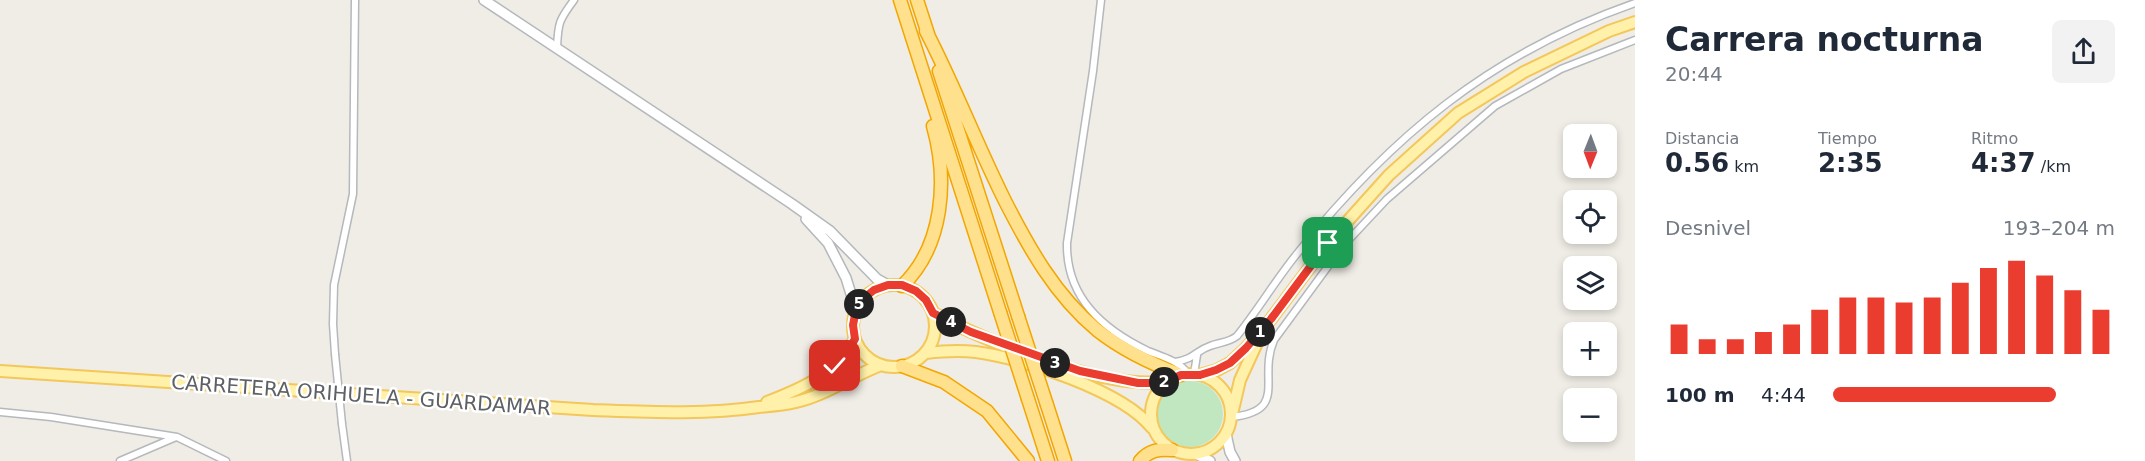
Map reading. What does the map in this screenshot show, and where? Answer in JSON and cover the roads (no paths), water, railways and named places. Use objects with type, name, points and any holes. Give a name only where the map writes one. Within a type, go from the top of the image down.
[{"type":"highway","points":[[899,0],[915,67],[935,134],[941,165],[940,200],[936,227],[924,259],[914,274],[902,285]]},
{"type":"highway","points":[[899,0],[1048,461]]},
{"type":"highway","points":[[917,0],[1065,461]]},
{"type":"highway","points":[[927,31],[950,76],[988,166],[1034,255],[1053,284],[1076,311],[1098,331],[1158,366],[1189,374]]},
{"type":"highway","points":[[902,366],[944,382],[987,411],[1028,461]]},
{"type":"highway","points":[[1140,461],[1151,452],[1161,449],[1172,450]]},
{"type":"main road","points":[[484,0],[792,204],[830,231],[877,279],[888,285]]},
{"type":"main road","points":[[933,313],[996,342],[1080,371],[1138,383],[1156,383],[1189,374],[1216,370],[1230,363],[1246,348],[1271,319],[1328,243],[1389,175],[1458,113],[1524,72],[1609,31],[1635,22]]},
{"type":"main road","points":[[792,204],[828,243],[846,278],[856,310]]},
{"type":"main road","points":[[888,285],[902,285],[926,300],[933,313],[935,326],[933,340],[926,353],[915,361],[902,366],[881,365],[864,354],[855,339],[853,325],[856,310],[864,298],[874,290],[888,285]]},
{"type":"main road","points":[[926,353],[952,350],[978,352],[1055,373],[1114,398],[1145,419],[1162,442],[1172,450],[1184,454],[1196,454],[1208,451],[1219,444],[1226,434],[1240,380],[1251,352],[1271,319]]},
{"type":"main road","name":"CARRETERA ORIHUELA - GUARDAMAR","points":[[722,412],[763,404],[805,385],[835,366],[855,339]]},
{"type":"main road","name":"CARRETERA ORIHUELA - GUARDAMAR","points":[[0,371],[593,410],[678,413],[722,412],[796,402],[830,390],[881,365]]},
{"type":"main road","points":[[1189,374],[1212,380],[1222,389],[1229,400],[1231,416]]},
{"type":"main road","points":[[1155,432],[1151,421],[1151,410],[1159,389],[1168,381]]},
{"type":"main road","points":[[1226,434],[1230,452],[1235,461]]},
{"type":"main road","points":[[1196,454],[1210,461]]},
{"type":"street","points":[[347,461],[333,324],[334,285],[353,194],[355,0]]},
{"type":"street","points":[[557,48],[558,24],[563,12],[574,0]]},
{"type":"street","points":[[1101,0],[1093,71],[1067,243],[1067,258],[1078,291],[1096,317],[1132,343],[1175,362],[1189,374],[1194,356]]},
{"type":"street","points":[[1175,362],[1194,356],[1210,346],[1237,336],[1295,256],[1326,218],[1391,149],[1419,124],[1462,92],[1527,50],[1547,39],[1635,3]]},
{"type":"street","points":[[1231,416],[1248,416],[1263,407],[1267,400],[1268,358],[1274,340],[1343,246],[1387,199],[1494,106],[1561,69],[1635,40]]},
{"type":"street","points":[[0,412],[51,417],[177,437],[226,461]]},
{"type":"street","points":[[120,461],[177,437]]}]
